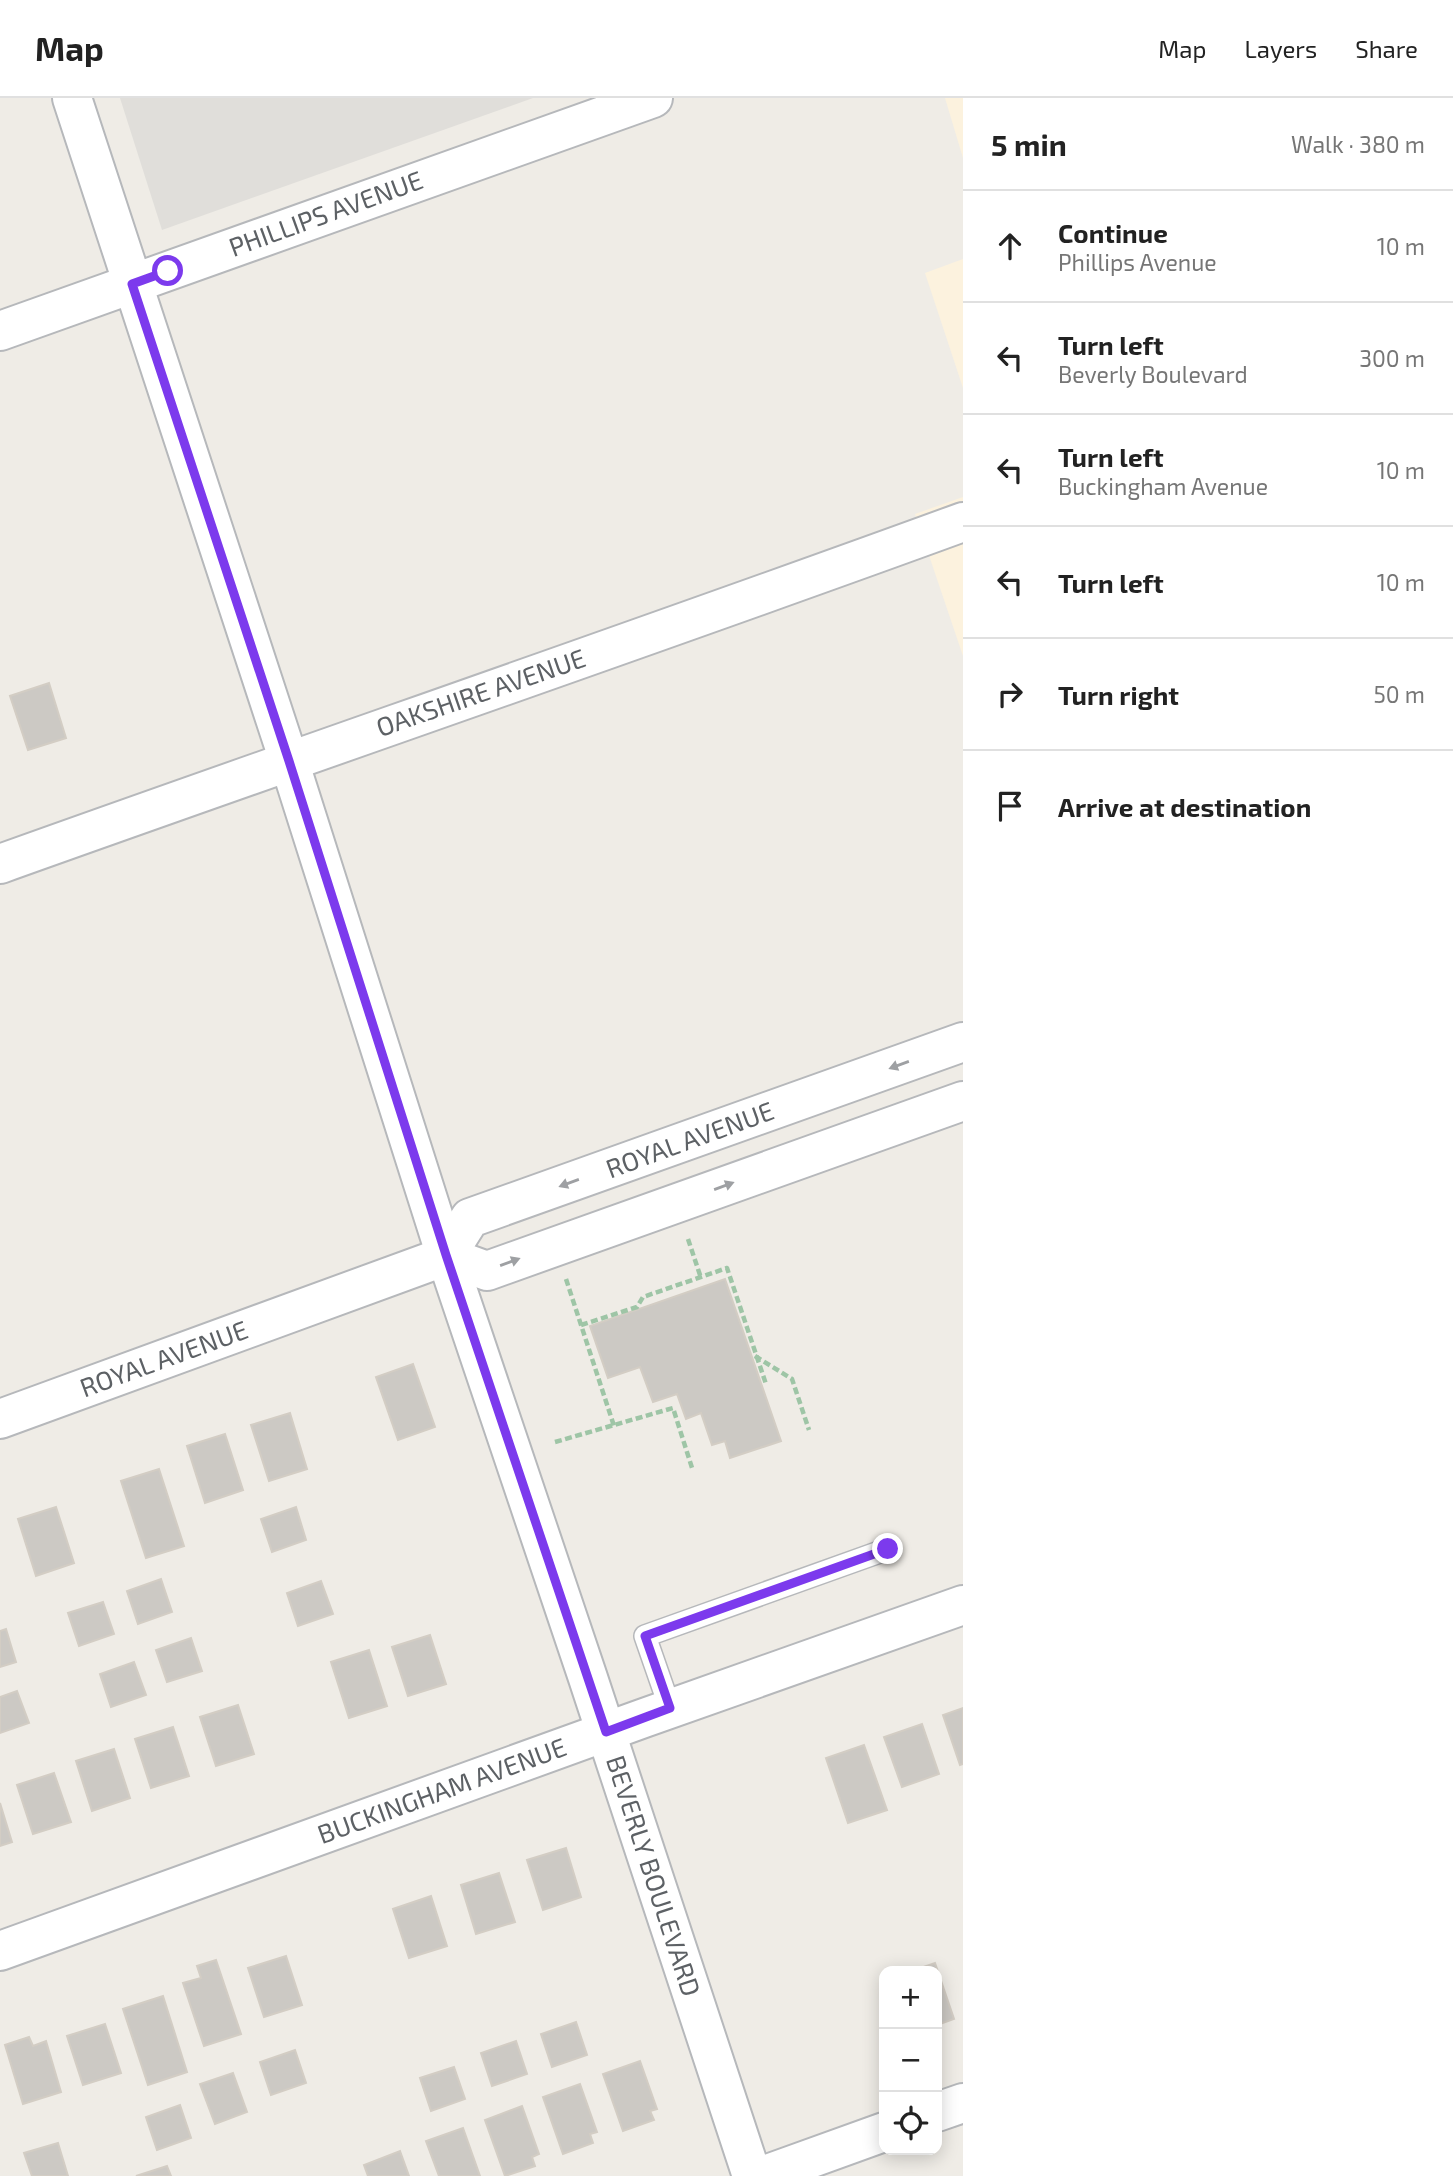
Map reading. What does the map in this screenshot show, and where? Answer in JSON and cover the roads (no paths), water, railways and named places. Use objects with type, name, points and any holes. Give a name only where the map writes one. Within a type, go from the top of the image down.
[{"type":"street","name":"BEVERLY BOULEVARD","points":[[72,98],[289,761],[446,1255],[752,2176]]},
{"type":"street","name":"PHILLIPS AVENUE","points":[[0,331],[653,98]]},
{"type":"street","name":"OAKSHIRE AVENUE","points":[[0,864],[963,522]]},
{"type":"street","name":"ROYAL AVENUE","points":[[0,1419],[446,1255],[470,1218],[957,1044]]},
{"type":"street","name":"ROYAL AVENUE","points":[[957,1044],[942,1068],[946,1085],[963,1099]]},
{"type":"street","name":"ROYAL AVENUE","points":[[446,1255],[486,1270],[963,1099]]},
{"type":"street","name":"BUCKINGHAM AVENUE","points":[[0,1951],[670,1708],[963,1605]]},
{"type":"street","points":[[942,2110],[963,2103]]},
{"type":"street","points":[[762,2176],[879,2134]]},
{"type":"lane","points":[[670,1708],[645,1636],[888,1549]]}]
